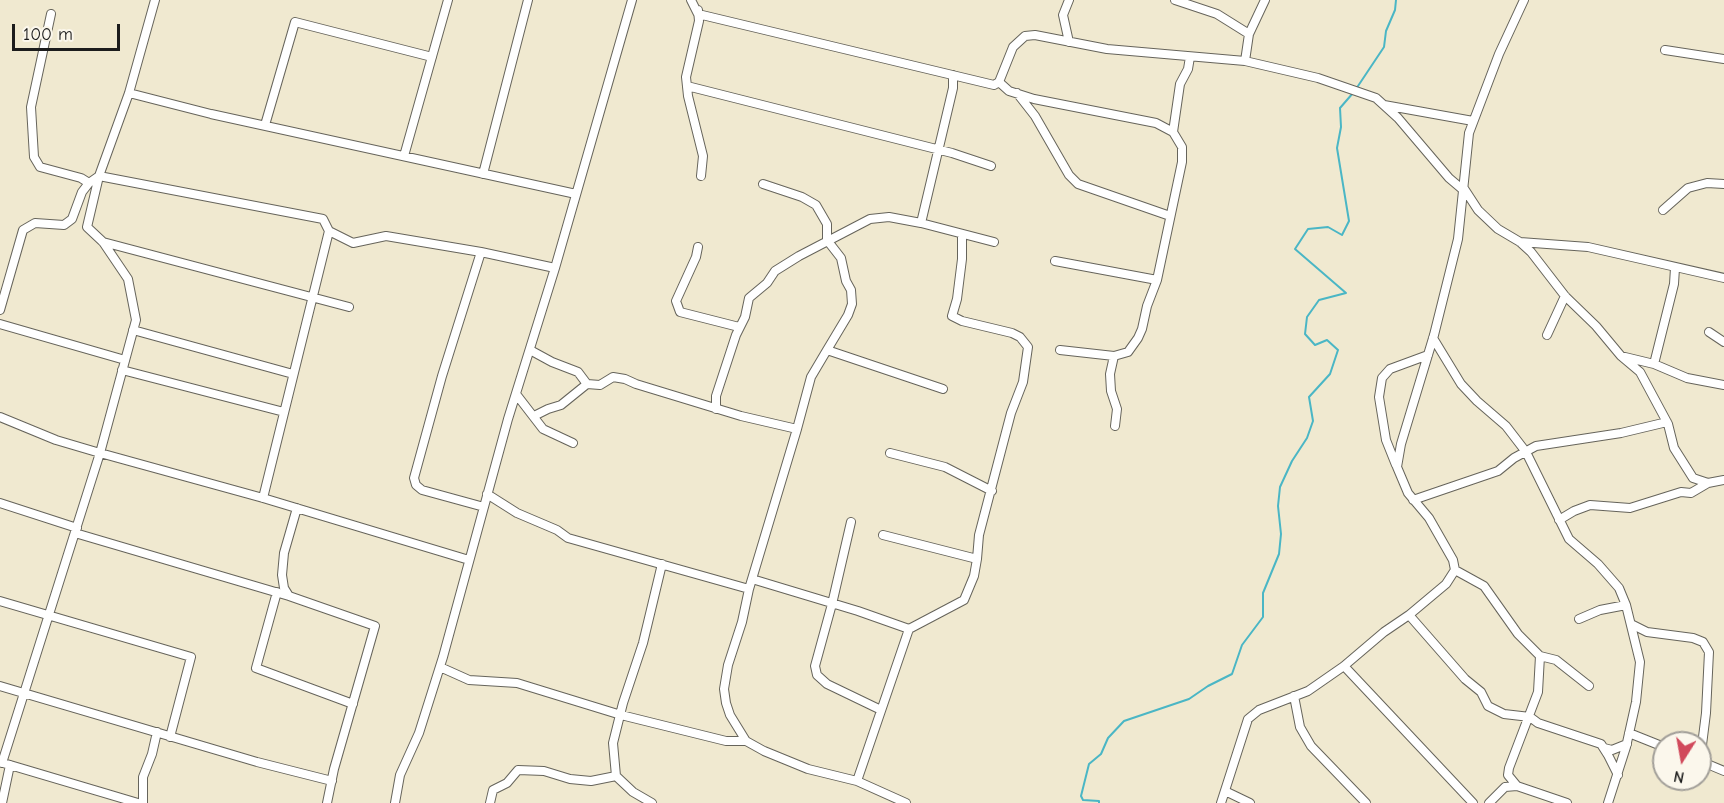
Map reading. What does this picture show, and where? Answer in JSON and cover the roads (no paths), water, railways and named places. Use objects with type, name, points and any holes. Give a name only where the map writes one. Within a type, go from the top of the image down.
[{"type":"street","points":[[2,803],[4,763],[100,453],[136,320],[128,279],[103,242],[87,227],[99,176],[129,93],[155,0]]},
{"type":"street","points":[[404,156],[448,0]]},
{"type":"street","points":[[483,174],[528,0]]},
{"type":"street","points":[[395,803],[400,776],[419,733],[440,667],[487,494],[632,0]]},
{"type":"street","points":[[691,0],[698,14],[994,84],[999,82],[1013,47],[1025,36],[1035,35],[1107,49],[1245,61],[1318,78],[1376,98],[1462,188],[1478,210],[1498,228],[1521,242],[1539,260],[1565,296],[1621,356],[1640,372],[1667,422],[1674,448],[1693,478],[1707,483]]},
{"type":"street","points":[[697,0],[699,21],[686,77],[703,156],[701,176]]},
{"type":"street","points":[[1069,42],[1063,15],[1070,0]]},
{"type":"street","points":[[1175,0],[1217,14],[1249,34]]},
{"type":"street","points":[[1245,61],[1249,34],[1265,0]]},
{"type":"street","points":[[1397,467],[1401,444],[1433,338],[1458,239],[1469,133],[1499,54],[1524,0]]},
{"type":"street","points":[[51,14],[31,107],[34,157],[40,167],[81,178],[89,183]]},
{"type":"street","points":[[265,125],[295,22],[432,57]]},
{"type":"street","points":[[1665,50],[1724,59]]},
{"type":"street","points":[[1173,132],[1180,84],[1188,69],[1190,57]]},
{"type":"street","points":[[921,224],[953,88],[953,75]]},
{"type":"street","points":[[999,82],[1009,90],[1034,99],[1156,123],[1173,132],[1182,147],[1182,162],[1157,280],[1138,338],[1128,352],[1114,356],[1060,350]]},
{"type":"street","points":[[687,86],[939,150],[991,166]]},
{"type":"street","points":[[129,93],[576,194]]},
{"type":"street","points":[[1017,93],[1035,116],[1069,175],[1078,184],[1170,216]]},
{"type":"street","points":[[1384,105],[1473,121]]},
{"type":"street","points":[[0,310],[23,230],[34,223],[64,225],[72,219],[82,192],[99,176],[323,219],[329,231],[353,243],[386,236],[481,252],[555,268]]},
{"type":"street","points":[[1664,210],[1688,188],[1707,183],[1724,184]]},
{"type":"street","points":[[746,741],[730,715],[724,689],[729,659],[742,622],[749,589],[811,377],[848,315],[852,304],[851,290],[841,258],[827,240],[827,224],[816,205],[802,197],[763,184]]},
{"type":"street","points":[[716,409],[716,396],[739,327],[745,316],[749,298],[767,283],[775,271],[827,240],[870,219],[889,217],[994,242]]},
{"type":"street","points":[[263,498],[329,231]]},
{"type":"street","points":[[857,781],[909,629],[964,600],[974,576],[979,535],[1011,413],[1023,382],[1028,347],[1020,337],[962,321],[952,316],[957,299],[963,234]]},
{"type":"street","points":[[103,242],[349,307]]},
{"type":"street","points":[[1521,242],[1588,247],[1724,278]]},
{"type":"street","points":[[698,247],[696,257],[676,301],[680,312],[739,327]]},
{"type":"street","points":[[481,252],[442,376],[414,478],[416,485],[422,490],[484,507]]},
{"type":"street","points":[[1055,261],[1157,280]]},
{"type":"street","points":[[1654,364],[1676,278],[1675,268]]},
{"type":"street","points":[[1547,335],[1565,296]]},
{"type":"street","points":[[0,324],[125,360]]},
{"type":"street","points":[[133,330],[293,374]]},
{"type":"street","points":[[1709,332],[1724,342]]},
{"type":"street","points":[[1433,338],[1461,384],[1506,426],[1525,451],[1569,539],[1598,564],[1619,588],[1626,605],[1640,662],[1636,702],[1627,744],[1608,803]]},
{"type":"street","points":[[530,350],[578,372],[587,384]]},
{"type":"street","points":[[827,350],[943,389]]},
{"type":"street","points":[[1221,803],[1248,718],[1258,710],[1308,691],[1344,666],[1446,584],[1455,570],[1453,560],[1441,538],[1400,478],[1386,440],[1379,397],[1382,378],[1390,369],[1428,355]]},
{"type":"street","points":[[1114,356],[1110,374],[1111,391],[1118,409],[1115,426]]},
{"type":"street","points":[[1621,356],[1654,364],[1687,378],[1724,385]]},
{"type":"street","points":[[122,370],[284,412]]},
{"type":"street","points":[[534,416],[561,405],[587,384],[600,385],[613,377],[716,409],[797,429]]},
{"type":"street","points":[[516,394],[543,429],[573,443]]},
{"type":"street","points":[[0,417],[56,440],[263,498],[469,561]]},
{"type":"street","points":[[1413,500],[1498,471],[1525,451],[1536,446],[1621,433],[1667,422]]},
{"type":"street","points":[[890,453],[945,467],[992,491]]},
{"type":"street","points":[[1559,520],[1590,505],[1630,508],[1681,492],[1691,493],[1707,483],[1724,480]]},
{"type":"street","points":[[487,494],[517,513],[557,530],[568,538],[749,589]]},
{"type":"street","points":[[0,502],[76,530],[277,592],[375,626],[327,803]]},
{"type":"street","points":[[289,596],[284,588],[282,575],[284,553],[297,508]]},
{"type":"street","points":[[851,522],[815,666],[817,675],[827,684],[881,710]]},
{"type":"street","points":[[883,535],[977,559]]},
{"type":"street","points":[[652,803],[633,792],[616,776],[613,743],[623,703],[644,643],[662,564]]},
{"type":"street","points":[[1455,570],[1484,586],[1518,634],[1540,656],[1556,660],[1588,686]]},
{"type":"street","points":[[752,579],[909,629]]},
{"type":"street","points":[[277,592],[256,668],[353,704]]},
{"type":"street","points":[[0,601],[191,657],[170,737]]},
{"type":"street","points":[[1579,619],[1600,610],[1626,605]]},
{"type":"street","points":[[1409,615],[1465,679],[1481,692],[1488,706],[1504,714],[1530,717],[1538,723],[1600,744],[1617,775]]},
{"type":"street","points":[[1631,624],[1647,632],[1693,638],[1703,642],[1709,652],[1704,731]]},
{"type":"street","points":[[1517,786],[1509,775],[1509,768],[1538,692],[1540,656]]},
{"type":"street","points":[[1344,666],[1473,803]]},
{"type":"street","points":[[440,667],[469,680],[517,683],[621,715],[726,741],[746,741],[808,769],[857,781],[906,803]]},
{"type":"street","points":[[0,686],[170,737],[332,781]]},
{"type":"street","points":[[1294,696],[1300,727],[1311,746],[1366,803]]},
{"type":"street","points":[[143,803],[143,777],[153,754],[156,732]]},
{"type":"street","points":[[1629,733],[1652,742]]},
{"type":"street","points":[[1604,748],[1612,750],[1627,744]]},
{"type":"street","points":[[4,763],[138,803]]},
{"type":"street","points":[[490,803],[493,790],[507,783],[518,770],[544,771],[570,779],[591,781],[616,776]]},
{"type":"street","points":[[1489,803],[1505,787],[1517,786],[1567,803]]},
{"type":"street","points":[[1225,791],[1250,803]]},
{"type":"waterway","points":[[1356,89],[1384,47],[1386,31],[1395,10],[1396,0]]},
{"type":"waterway","points":[[1099,803],[1099,801],[1083,800],[1081,796],[1089,764],[1101,754],[1108,738],[1124,721],[1189,699],[1232,674],[1242,645],[1263,617],[1263,593],[1279,554],[1280,487],[1292,461],[1307,438],[1313,421],[1309,397],[1330,374],[1338,350],[1327,340],[1315,345],[1305,334],[1307,317],[1319,300],[1346,293],[1295,249],[1308,229],[1328,227],[1342,235],[1349,221],[1337,148],[1341,127],[1340,108],[1353,93]]}]
